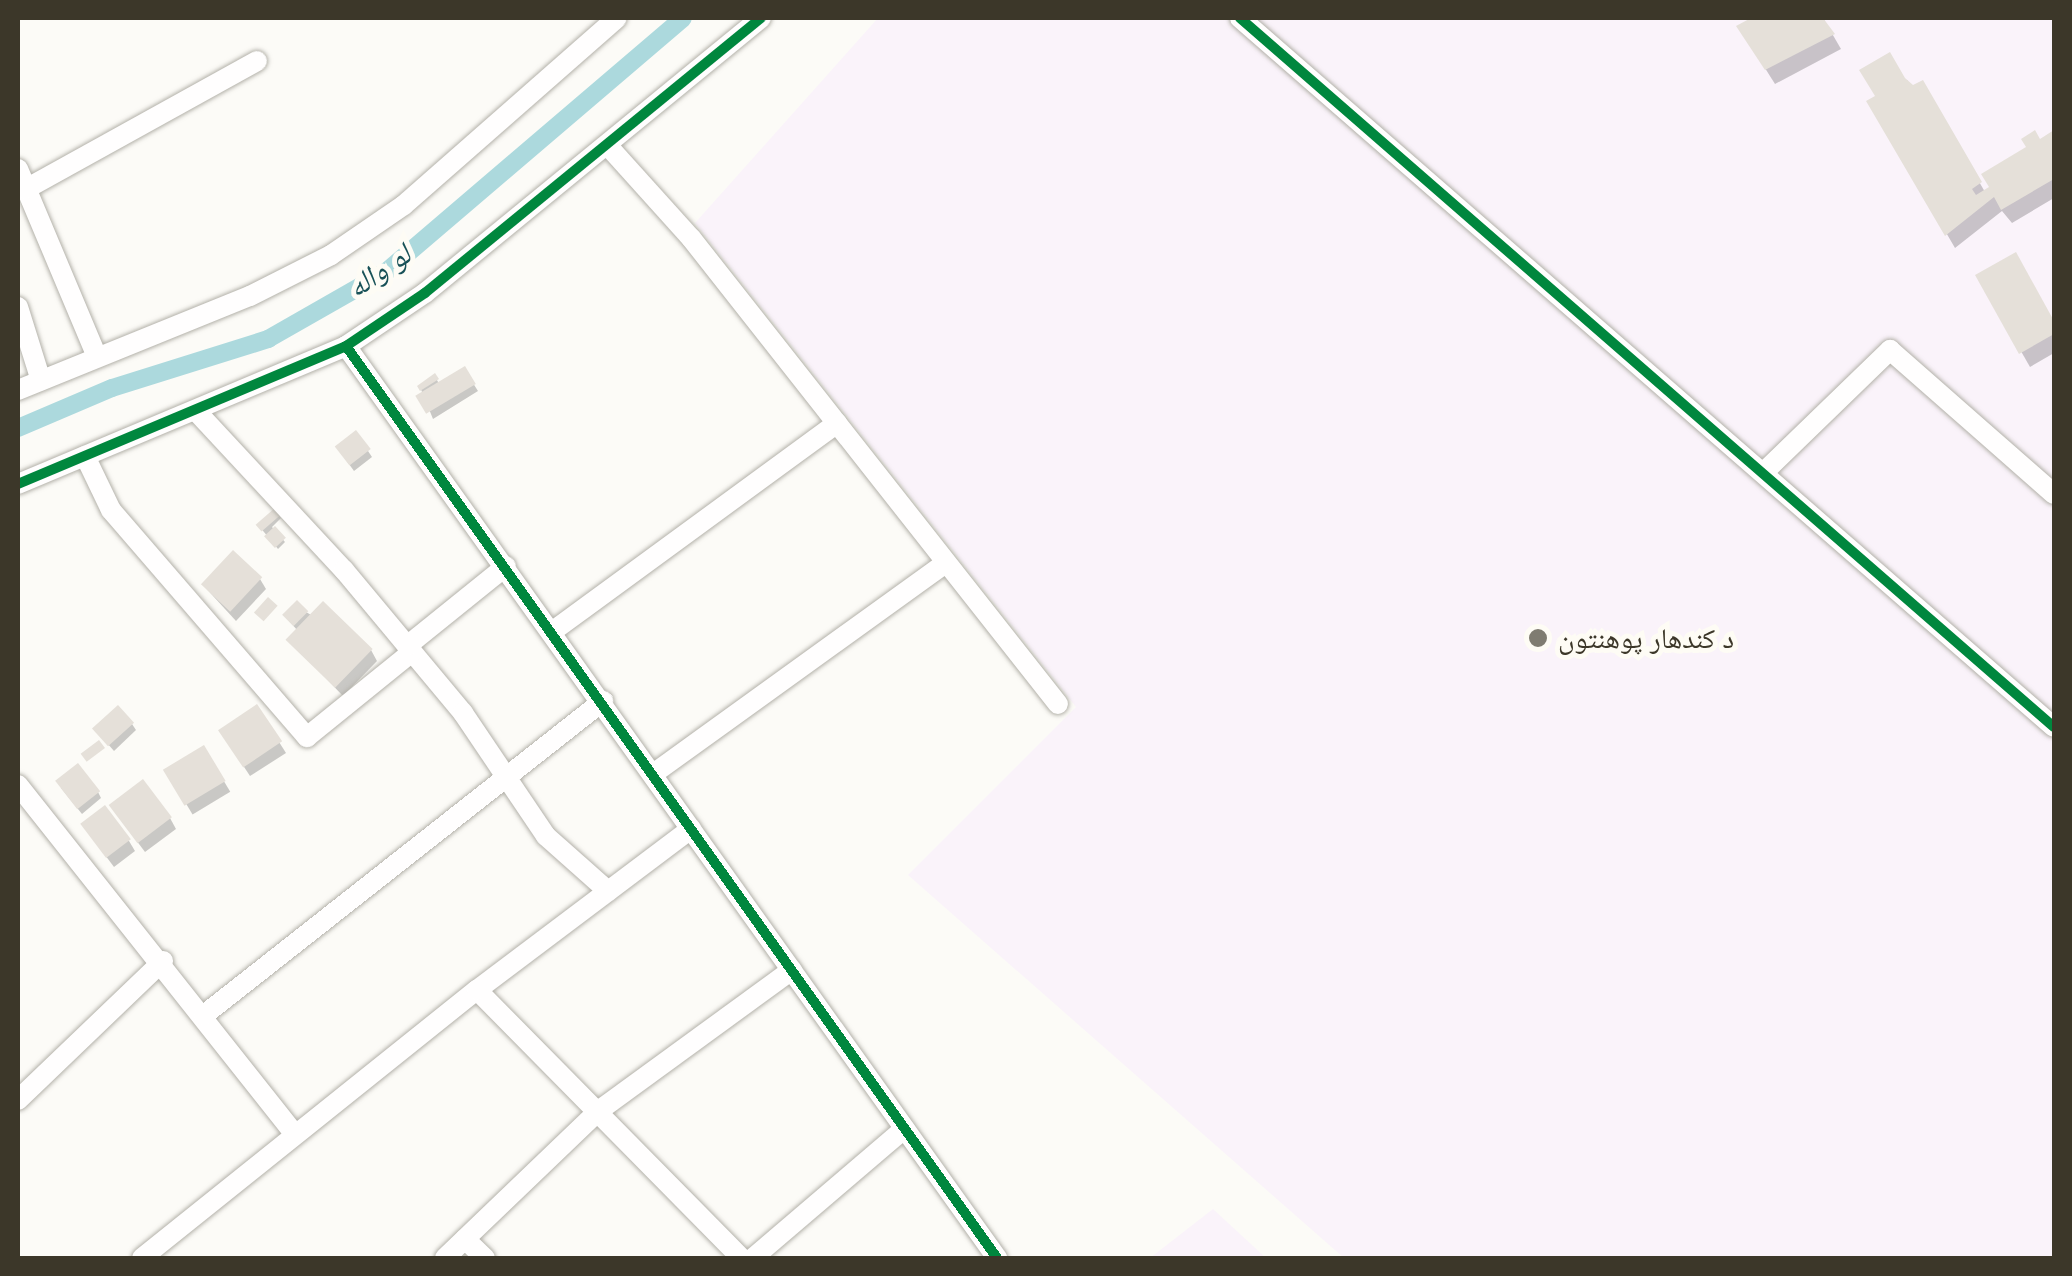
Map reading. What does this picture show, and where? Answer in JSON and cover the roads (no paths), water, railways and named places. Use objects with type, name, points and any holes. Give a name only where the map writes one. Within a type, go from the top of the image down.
[{"type":"street","points":[[18,390],[96,355],[250,296],[332,255],[404,204],[618,18]]},
{"type":"street","points":[[18,484],[346,346],[426,293],[609,148],[761,18]]},
{"type":"street","points":[[1240,18],[2054,727]]},
{"type":"street","points":[[26,189],[258,61]]},
{"type":"street","points":[[609,148],[691,238],[1058,704]]},
{"type":"street","points":[[18,168],[96,355]]},
{"type":"street","points":[[18,307],[41,381]]},
{"type":"street","points":[[346,346],[997,1258]]},
{"type":"street","points":[[1763,474],[1890,350],[2054,494]]},
{"type":"street","points":[[196,411],[463,713],[503,780],[546,836],[608,891]]},
{"type":"street","points":[[553,631],[837,423]]},
{"type":"street","points":[[84,456],[111,510],[308,738],[506,566]]},
{"type":"street","points":[[653,774],[946,563]]},
{"type":"street","points":[[204,1015],[602,702]]},
{"type":"street","points":[[18,785],[163,961],[294,1133]]},
{"type":"street","points":[[142,1258],[294,1133],[691,828]]},
{"type":"street","points":[[18,1100],[163,961]]},
{"type":"street","points":[[445,1258],[597,1112],[792,970]]},
{"type":"street","points":[[477,990],[741,1258]]},
{"type":"street","points":[[753,1258],[904,1128]]},
{"type":"street","points":[[465,1239],[484,1258]]},
{"type":"waterway","name":"لو واله","points":[[18,428],[112,388],[268,339],[387,271],[683,18]]},
{"type":"place","name":"د کندهار پوهنتون","points":[[1538,638]]}]
